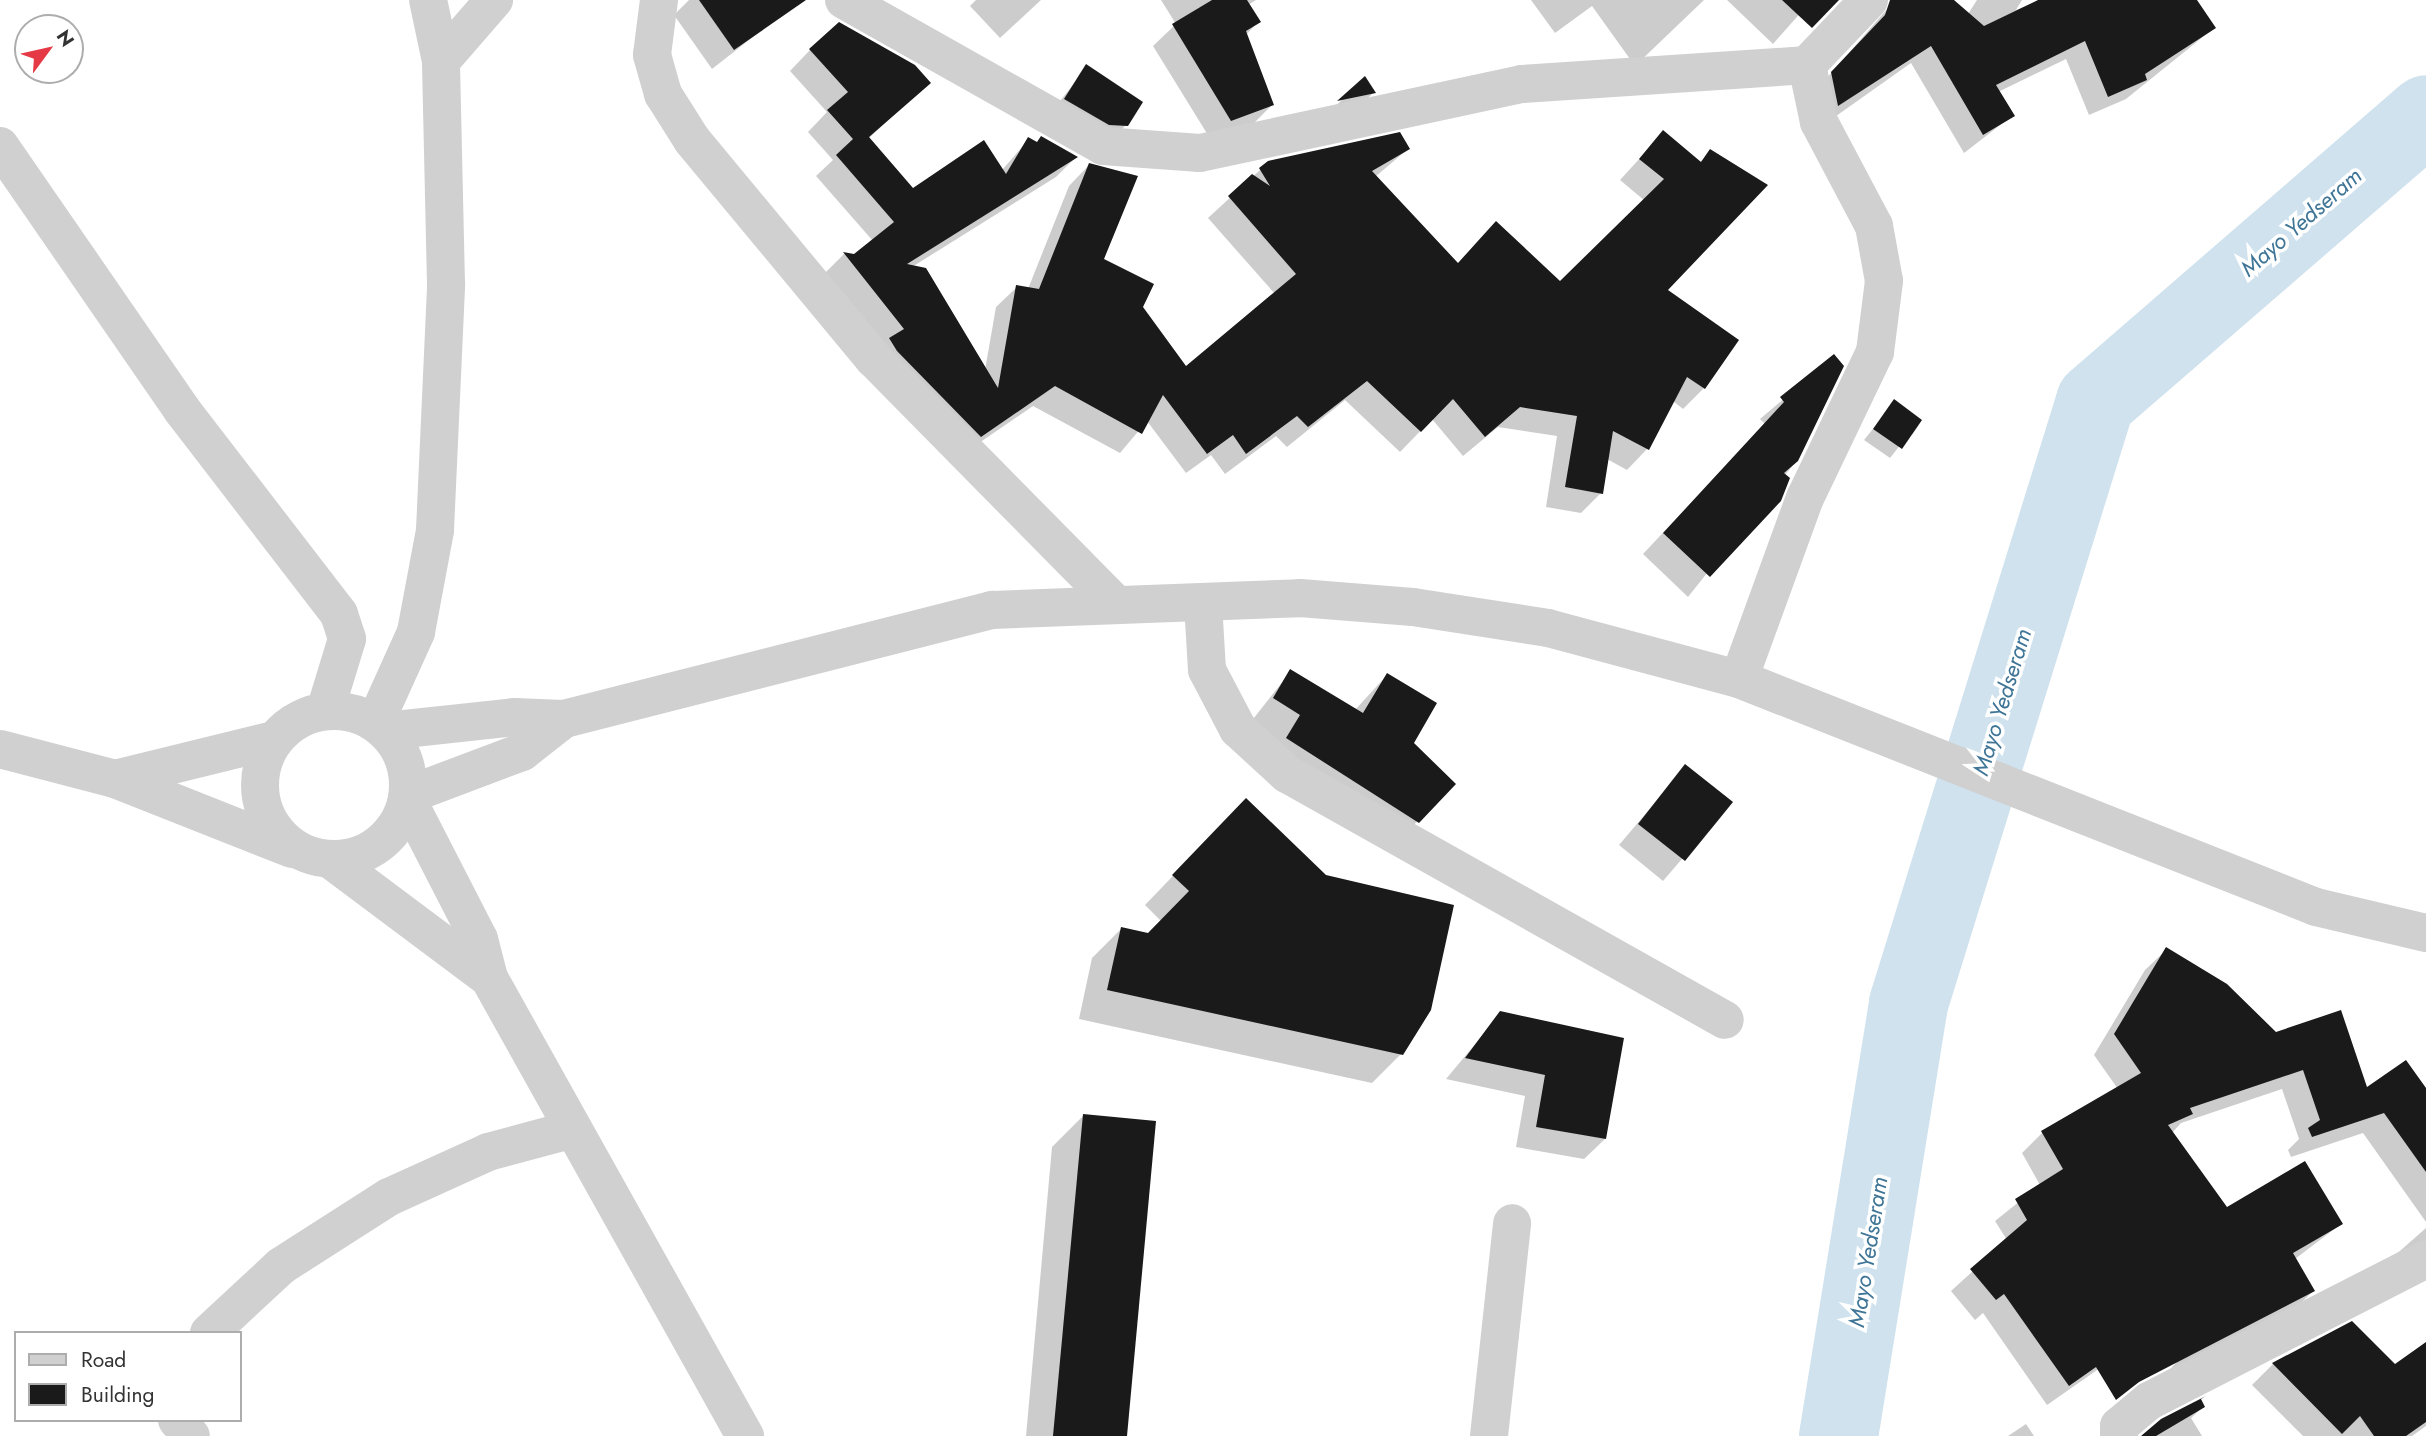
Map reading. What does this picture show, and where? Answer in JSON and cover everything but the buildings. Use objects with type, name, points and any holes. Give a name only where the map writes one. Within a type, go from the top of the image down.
[{"type":"street","points":[[381,727],[416,632],[435,530],[446,284],[441,61],[428,0]]},
{"type":"street","points":[[441,61],[494,0]]},
{"type":"street","points":[[659,0],[652,55],[663,94],[692,140],[874,359],[1116,604]]},
{"type":"street","points":[[844,0],[1104,146],[1200,153],[1522,84],[1807,65],[1869,0]]},
{"type":"street","points":[[1739,679],[1805,498],[1875,352],[1884,281],[1874,226],[1819,122],[1807,65]]},
{"type":"street","points":[[0,146],[182,410],[339,614],[347,639],[325,711]]},
{"type":"street","points":[[115,779],[274,740],[296,720],[325,711],[381,727],[514,717],[564,719],[992,610],[1300,598],[1413,607],[1548,628],[1739,679],[2316,907],[2426,933]]},
{"type":"street","points":[[1203,603],[1207,670],[1238,729],[1287,774],[1725,1020]]},
{"type":"street","points":[[408,797],[522,752],[564,719]]},
{"type":"street","points":[[0,750],[115,779],[313,855],[381,845],[398,824],[408,797],[408,772],[381,727]]},
{"type":"street","points":[[274,740],[259,787],[276,833],[313,855],[489,978]]},
{"type":"street","points":[[408,797],[479,939],[489,978],[744,1436]]},
{"type":"street","points":[[211,1331],[281,1266],[389,1197],[488,1152],[573,1129]]},
{"type":"street","points":[[1489,1436],[1511,1223]]},
{"type":"street","points":[[2119,1436],[2119,1426],[2149,1401],[2426,1259]]},
{"type":"street","points":[[179,1422],[191,1436]]},
{"type":"waterway","name":"Mayo Yedseram","points":[[1838,1436],[1908,1003],[2095,401],[2426,114]]}]
